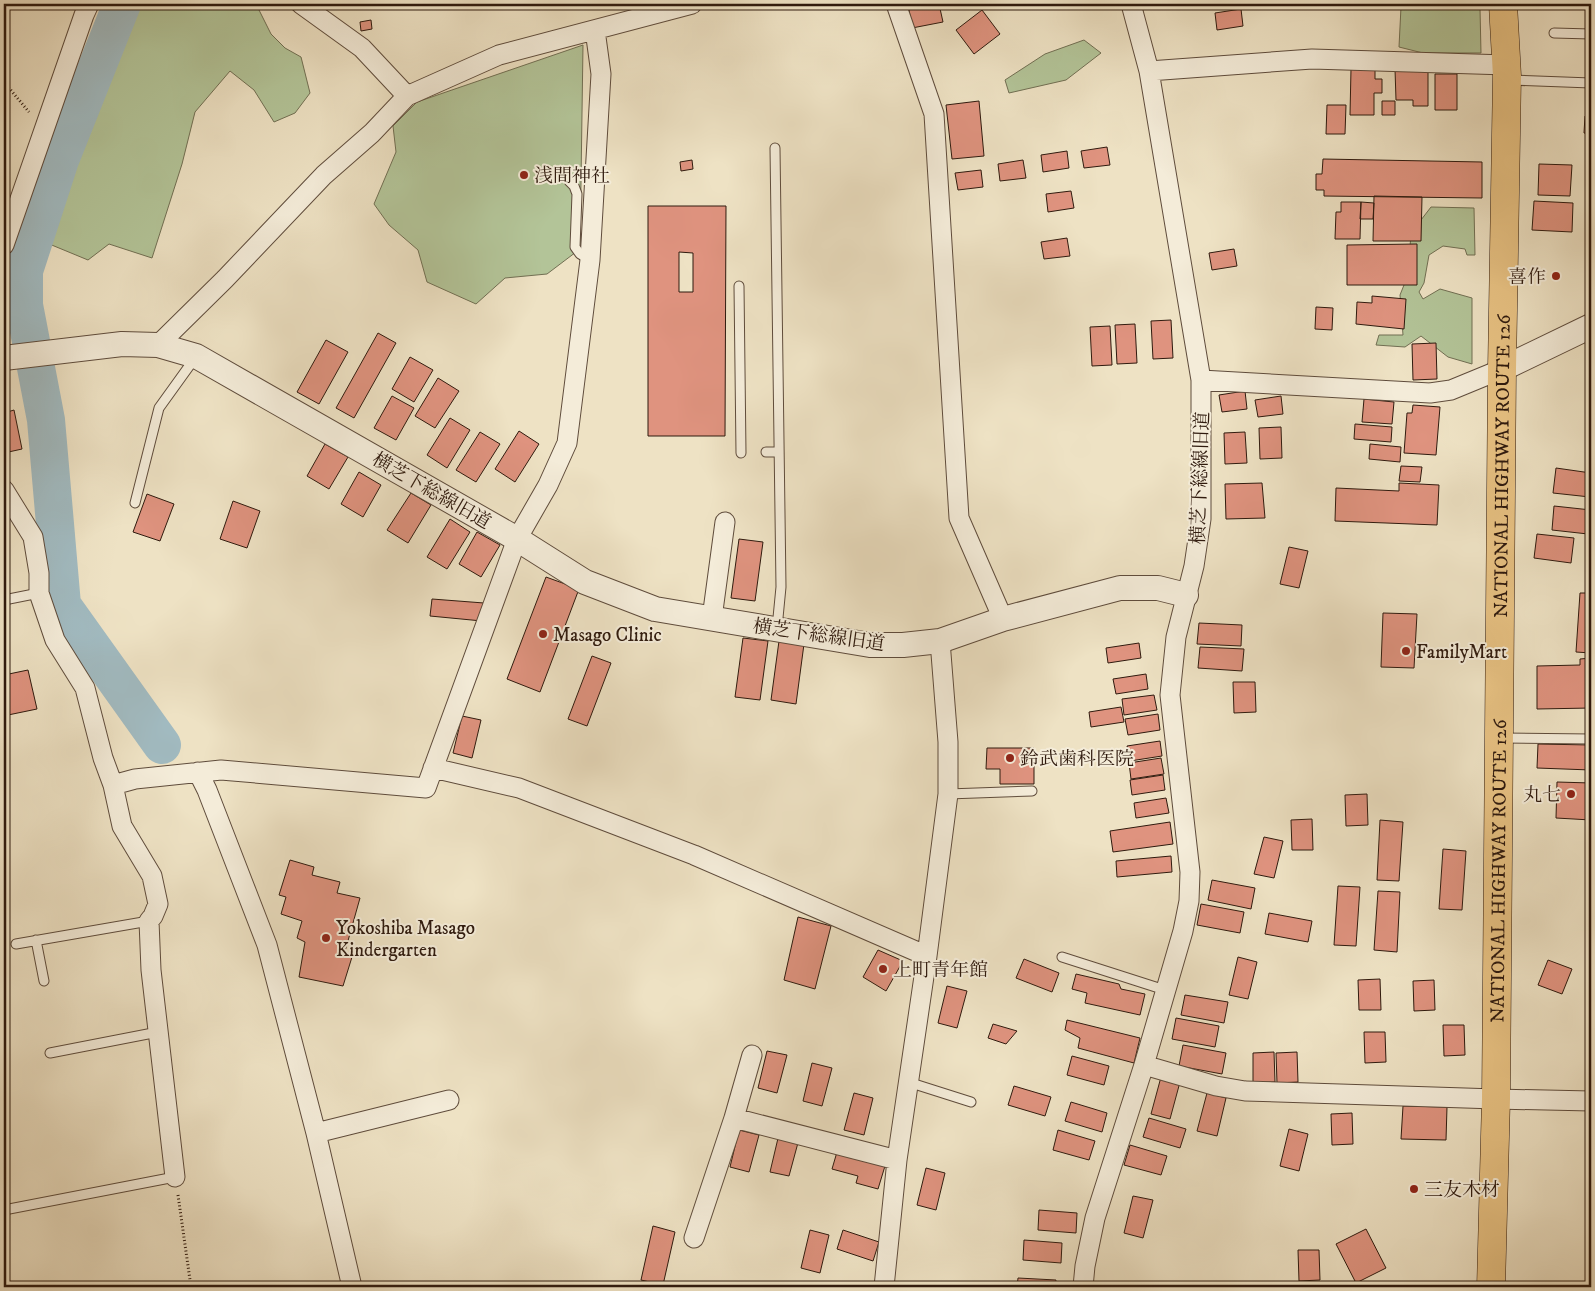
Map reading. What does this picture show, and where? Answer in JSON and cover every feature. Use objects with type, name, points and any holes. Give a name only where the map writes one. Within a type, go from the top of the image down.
[{"type":"highway","name":"NATIONAL HIGHWAY ROUTE 126","points":[[1490,1287],[1496,1099],[1502,369],[1507,73],[1503,4]]},
{"type":"street","points":[[4,245],[89,4]]},
{"type":"street","points":[[301,4],[362,48],[407,96]]},
{"type":"street","points":[[158,346],[225,280],[312,188],[372,132],[407,96],[499,54],[595,30],[631,11],[692,4]]},
{"type":"street","points":[[896,4],[934,114],[959,518],[1003,619]]},
{"type":"street","name":"横芝下総線旧道","points":[[4,357],[122,344],[158,346],[196,356],[518,539],[585,582],[655,609],[870,645],[940,641],[1003,619],[1120,588],[1158,588],[1186,595],[1194,566],[1201,519],[1201,380],[1149,71],[1131,4]]},
{"type":"street","points":[[114,786],[135,779],[221,770],[426,788],[518,539],[548,485],[567,443],[590,260],[601,74],[595,30]]},
{"type":"street","points":[[1149,71],[1312,59],[1507,73]]},
{"type":"street","points":[[1201,380],[1430,393],[1451,390],[1502,369],[1591,326]]},
{"type":"street","points":[[4,490],[9,507],[33,537],[39,573],[39,593],[55,640],[85,688],[103,758],[114,786],[122,826],[152,876],[158,904],[149,922],[151,970],[175,1177]]},
{"type":"street","points":[[712,618],[725,522]]},
{"type":"street","points":[[1083,1287],[1095,1218],[1144,1065],[1189,901],[1190,872],[1170,695],[1176,637],[1186,595]]},
{"type":"street","points":[[884,1287],[897,1160],[927,956],[948,794],[948,742],[940,641]]},
{"type":"street","points":[[433,768],[519,788],[694,855],[927,956]]},
{"type":"street","points":[[198,772],[207,790],[267,945],[316,1133],[352,1287]]},
{"type":"street","points":[[694,1238],[734,1118],[752,1055]]},
{"type":"street","points":[[1144,1065],[1216,1086],[1245,1091],[1591,1101]]},
{"type":"street","points":[[316,1133],[449,1100]]},
{"type":"street","points":[[734,1118],[897,1160]]},
{"type":"lane","points":[[1554,33],[1591,34]]},
{"type":"lane","points":[[1507,73],[1591,83]]},
{"type":"lane","points":[[775,148],[781,587],[777,629]]},
{"type":"lane","points":[[569,181],[574,186],[577,194],[575,247],[580,254],[590,260]]},
{"type":"lane","points":[[739,286],[741,453]]},
{"type":"lane","points":[[135,503],[159,408],[196,356]]},
{"type":"lane","points":[[766,452],[779,452]]},
{"type":"lane","points":[[4,600],[39,593]]},
{"type":"lane","points":[[1499,738],[1591,739]]},
{"type":"lane","points":[[948,794],[1032,791]]},
{"type":"lane","points":[[16,944],[149,922]]},
{"type":"lane","points":[[36,940],[44,981]]},
{"type":"lane","points":[[1062,957],[1165,990]]},
{"type":"lane","points":[[50,1053],[158,1032]]},
{"type":"lane","points":[[908,1082],[971,1102]]},
{"type":"lane","points":[[4,1210],[175,1177]]},
{"type":"path","points":[[4,82],[44,130]]},
{"type":"path","points":[[175,1177],[191,1287]]},
{"type":"green space","points":[[132,4],[256,4],[271,34],[285,48],[301,57],[310,93],[295,113],[274,122],[254,90],[230,71],[195,112],[182,164],[152,258],[109,244],[88,260],[42,241],[96,93]]},
{"type":"green space","points":[[1401,7],[1480,9],[1481,53],[1423,53],[1399,47]]},
{"type":"green space","points":[[1084,40],[1101,53],[1066,80],[1009,93],[1005,80],[1045,54]]},
{"type":"green space","points":[[583,45],[580,249],[547,274],[505,278],[476,304],[427,282],[418,250],[389,225],[374,204],[396,152],[393,126],[417,102]]},
{"type":"green space","points":[[1431,207],[1474,208],[1475,255],[1467,255],[1465,249],[1443,246],[1429,255],[1424,283],[1419,292],[1423,299],[1440,289],[1472,298],[1472,364],[1448,357],[1421,336],[1405,347],[1376,345],[1379,335],[1403,335],[1400,295],[1408,275],[1411,233]]},
{"type":"building","points":[[908,4],[939,4],[943,22],[912,28]]},
{"type":"building","points":[[1241,9],[1243,26],[1217,30],[1215,13]]},
{"type":"building","points":[[982,10],[1000,34],[974,54],[956,30]]},
{"type":"building","points":[[371,20],[372,29],[361,31],[360,22]]},
{"type":"building","points":[[1428,68],[1428,106],[1413,106],[1413,100],[1396,100],[1395,69]]},
{"type":"building","points":[[1351,69],[1375,70],[1375,79],[1382,79],[1382,93],[1374,93],[1374,115],[1350,115]]},
{"type":"building","points":[[1435,74],[1457,74],[1457,110],[1435,110]]},
{"type":"building","points":[[979,101],[984,156],[952,159],[946,105]]},
{"type":"building","points":[[1382,101],[1395,101],[1395,115],[1382,115]]},
{"type":"building","points":[[1327,105],[1346,105],[1345,134],[1326,134]]},
{"type":"building","points":[[1585,116],[1591,116],[1591,134],[1584,133]]},
{"type":"building","points":[[1107,147],[1110,165],[1084,168],[1081,151]]},
{"type":"building","points":[[1067,151],[1069,168],[1043,172],[1041,155]]},
{"type":"building","points":[[1323,159],[1482,162],[1482,198],[1324,196],[1324,190],[1316,190],[1316,174],[1322,174]]},
{"type":"building","points":[[692,160],[693,169],[681,171],[680,162]]},
{"type":"building","points":[[1023,160],[1026,178],[1000,181],[998,164]]},
{"type":"building","points":[[1539,164],[1572,165],[1570,196],[1538,195]]},
{"type":"building","points":[[981,170],[983,187],[958,190],[955,173]]},
{"type":"building","name":"浅間神社","points":[[524,171],[529,174],[525,180],[520,177]]},
{"type":"building","points":[[1590,171],[1591,197],[1589,197]]},
{"type":"building","points":[[1071,191],[1074,208],[1048,212],[1046,194]]},
{"type":"building","points":[[1374,196],[1422,197],[1421,241],[1373,241]]},
{"type":"building","points":[[1534,201],[1573,203],[1572,232],[1532,230]]},
{"type":"building","points":[[1341,202],[1361,202],[1360,239],[1335,239],[1336,212],[1341,212]]},
{"type":"building","points":[[1361,202],[1374,203],[1373,219],[1360,219]]},
{"type":"building","points":[[648,206],[726,206],[725,436],[648,436]],"holes":[[[679,252],[693,253],[693,292],[679,292]]]},
{"type":"building","points":[[1067,238],[1070,256],[1044,259],[1041,242]]},
{"type":"building","points":[[1417,244],[1417,285],[1347,285],[1347,245]]},
{"type":"building","points":[[1234,249],[1237,266],[1212,270],[1209,253]]},
{"type":"building","points":[[1372,296],[1406,299],[1404,329],[1356,324],[1357,302],[1372,303]]},
{"type":"building","points":[[1316,307],[1333,308],[1332,330],[1315,329]]},
{"type":"building","points":[[1171,320],[1173,358],[1153,359],[1151,321]]},
{"type":"building","points":[[1135,324],[1137,363],[1117,364],[1115,325]]},
{"type":"building","points":[[1110,326],[1112,365],[1092,366],[1090,327]]},
{"type":"building","points":[[378,333],[396,343],[354,418],[336,408]]},
{"type":"building","points":[[326,340],[348,352],[319,404],[297,392]]},
{"type":"building","points":[[1436,343],[1437,379],[1413,380],[1412,344]]},
{"type":"building","points":[[410,357],[433,370],[414,402],[392,389]]},
{"type":"building","points":[[438,378],[459,391],[435,428],[415,416]]},
{"type":"building","points":[[1245,391],[1247,409],[1222,412],[1219,395]]},
{"type":"building","points":[[392,396],[414,408],[396,440],[374,428]]},
{"type":"building","points":[[1281,396],[1283,414],[1258,417],[1255,400]]},
{"type":"building","points":[[1364,399],[1394,402],[1392,424],[1362,422]]},
{"type":"building","points":[[1413,405],[1440,407],[1436,455],[1404,453],[1407,413],[1412,413]]},
{"type":"building","points":[[14,410],[22,449],[4,453],[4,413]]},
{"type":"building","points":[[450,418],[470,430],[447,468],[427,455]]},
{"type":"building","points":[[1355,424],[1392,427],[1391,442],[1354,439]]},
{"type":"building","points":[[1281,427],[1282,458],[1260,459],[1259,428]]},
{"type":"building","points":[[519,431],[539,444],[515,482],[495,469]]},
{"type":"building","points":[[480,432],[500,444],[476,482],[456,470]]},
{"type":"building","points":[[1245,432],[1247,463],[1225,464],[1224,433]]},
{"type":"building","points":[[325,444],[348,457],[329,489],[307,476]]},
{"type":"building","points":[[1370,444],[1401,447],[1400,462],[1369,459]]},
{"type":"building","points":[[1401,466],[1422,467],[1420,482],[1399,481]]},
{"type":"building","points":[[1556,468],[1591,473],[1590,497],[1553,493]]},
{"type":"building","points":[[359,472],[381,485],[363,517],[341,504]]},
{"type":"building","points":[[1262,483],[1265,518],[1226,519],[1225,484]]},
{"type":"building","points":[[1399,483],[1439,485],[1437,525],[1335,521],[1336,488],[1399,491]]},
{"type":"building","points":[[411,493],[431,505],[408,543],[387,530]]},
{"type":"building","points":[[147,494],[174,504],[160,541],[133,532]]},
{"type":"building","points":[[233,501],[260,511],[247,548],[220,539]]},
{"type":"building","points":[[1554,506],[1591,510],[1588,534],[1552,530]]},
{"type":"building","points":[[450,519],[470,532],[447,569],[427,557]]},
{"type":"building","points":[[477,532],[500,545],[481,577],[459,564]]},
{"type":"building","points":[[1537,534],[1574,538],[1571,563],[1534,558]]},
{"type":"building","points":[[739,539],[763,542],[755,601],[731,598]]},
{"type":"building","points":[[1289,547],[1308,551],[1299,588],[1280,584]]},
{"type":"building","name":"Masago Clinic","points":[[546,577],[579,589],[540,692],[507,679]]},
{"type":"building","points":[[1580,593],[1591,593],[1591,653],[1576,652]]},
{"type":"building","points":[[432,599],[484,603],[482,621],[430,616]]},
{"type":"building","points":[[1383,613],[1417,614],[1414,668],[1381,667]]},
{"type":"building","points":[[1199,623],[1242,625],[1241,646],[1197,644]]},
{"type":"building","points":[[743,638],[768,641],[760,700],[735,697]]},
{"type":"building","points":[[779,641],[804,644],[796,704],[771,700]]},
{"type":"building","points":[[1139,643],[1141,658],[1108,663],[1106,648]]},
{"type":"building","points":[[1200,647],[1244,649],[1242,671],[1198,668]]},
{"type":"building","points":[[592,656],[611,663],[587,726],[568,719]]},
{"type":"building","points":[[1591,658],[1591,708],[1537,709],[1537,666],[1580,665],[1580,659]]},
{"type":"building","points":[[28,670],[37,709],[8,715],[4,694],[4,675]]},
{"type":"building","points":[[1146,674],[1148,689],[1116,694],[1113,679]]},
{"type":"building","points":[[1233,682],[1255,682],[1256,712],[1234,713]]},
{"type":"building","points":[[1154,695],[1157,710],[1124,715],[1122,699]]},
{"type":"building","points":[[1121,707],[1124,722],[1091,727],[1089,712]]},
{"type":"building","points":[[1158,714],[1160,730],[1128,735],[1125,719]]},
{"type":"building","points":[[462,716],[481,720],[472,758],[453,753]]},
{"type":"building","points":[[1160,741],[1162,756],[1130,761],[1127,746]]},
{"type":"building","points":[[1538,744],[1591,745],[1591,770],[1537,768]]},
{"type":"building","name":"鈴武歯科医院","points":[[987,748],[1034,748],[1034,784],[1000,784],[1000,769],[986,769]]},
{"type":"building","points":[[1161,758],[1164,774],[1131,779],[1129,763]]},
{"type":"building","points":[[1163,775],[1165,790],[1132,795],[1130,780]]},
{"type":"building","points":[[1557,782],[1591,783],[1591,820],[1556,818]]},
{"type":"building","points":[[1367,794],[1368,825],[1346,826],[1345,795]]},
{"type":"building","points":[[1166,798],[1169,813],[1136,818],[1134,803]]},
{"type":"building","points":[[1312,819],[1313,850],[1292,850],[1291,820]]},
{"type":"building","points":[[1380,820],[1403,822],[1399,881],[1377,880]]},
{"type":"building","points":[[1170,822],[1173,844],[1113,852],[1110,831]]},
{"type":"building","points":[[1264,837],[1283,841],[1274,878],[1254,874]]},
{"type":"building","points":[[1443,849],[1466,851],[1462,910],[1439,909]]},
{"type":"building","points":[[1171,856],[1172,872],[1117,877],[1116,861]]},
{"type":"building","points":[[290,860],[314,867],[312,875],[340,882],[337,893],[360,898],[344,955],[352,957],[343,986],[299,977],[305,942],[297,938],[302,921],[281,914],[286,897],[279,895]]},
{"type":"building","points":[[1212,880],[1255,888],[1251,909],[1208,900]]},
{"type":"building","points":[[1338,886],[1360,887],[1356,946],[1334,945]]},
{"type":"building","points":[[1378,891],[1400,892],[1397,952],[1374,950]]},
{"type":"building","points":[[1201,904],[1244,912],[1240,933],[1197,925]]},
{"type":"building","points":[[1269,913],[1312,921],[1308,942],[1265,934]]},
{"type":"building","points":[[798,917],[831,926],[815,989],[784,980]]},
{"type":"building","name":"上町青年館","points":[[878,950],[903,961],[886,991],[863,977]]},
{"type":"building","points":[[1238,957],[1257,962],[1248,999],[1229,995]]},
{"type":"building","points":[[1024,959],[1059,973],[1052,992],[1016,978]]},
{"type":"building","points":[[1548,960],[1572,969],[1562,994],[1538,985]]},
{"type":"building","points":[[1076,974],[1119,984],[1121,989],[1145,994],[1140,1015],[1085,1003],[1087,993],[1072,989]]},
{"type":"building","points":[[1380,979],[1381,1010],[1359,1010],[1358,980]]},
{"type":"building","points":[[1434,980],[1435,1010],[1414,1011],[1413,981]]},
{"type":"building","points":[[947,986],[967,991],[957,1028],[938,1023]]},
{"type":"building","points":[[1185,995],[1228,1002],[1224,1023],[1181,1015]]},
{"type":"building","points":[[1176,1018],[1219,1026],[1215,1047],[1172,1039]]},
{"type":"building","points":[[1067,1020],[1140,1038],[1134,1063],[1078,1048],[1080,1038],[1065,1030]]},
{"type":"building","points":[[993,1024],[1017,1031],[1006,1044],[988,1038]]},
{"type":"building","points":[[1443,1025],[1464,1025],[1465,1055],[1444,1056]]},
{"type":"building","points":[[1364,1032],[1385,1032],[1386,1062],[1365,1063]]},
{"type":"building","points":[[1183,1045],[1226,1053],[1222,1074],[1179,1066]]},
{"type":"building","points":[[767,1051],[787,1055],[777,1093],[758,1088]]},
{"type":"building","points":[[1274,1052],[1275,1082],[1253,1083],[1253,1053]]},
{"type":"building","points":[[1297,1052],[1298,1082],[1277,1083],[1276,1053]]},
{"type":"building","points":[[1072,1056],[1109,1066],[1104,1085],[1067,1075]]},
{"type":"building","points":[[812,1063],[832,1068],[822,1106],[803,1101]]},
{"type":"building","points":[[1161,1077],[1180,1082],[1170,1119],[1151,1114]]},
{"type":"building","points":[[1014,1086],[1051,1097],[1045,1116],[1008,1105]]},
{"type":"building","points":[[854,1093],[873,1098],[864,1135],[844,1130]]},
{"type":"building","points":[[1207,1093],[1226,1098],[1217,1136],[1197,1131]]},
{"type":"building","points":[[1071,1102],[1107,1113],[1102,1132],[1065,1121]]},
{"type":"building","points":[[1403,1106],[1447,1107],[1446,1140],[1401,1139]]},
{"type":"building","points":[[1352,1113],[1353,1144],[1332,1145],[1331,1114]]},
{"type":"building","points":[[1149,1118],[1186,1129],[1180,1148],[1143,1137]]},
{"type":"building","points":[[1289,1129],[1308,1134],[1299,1171],[1280,1166]]},
{"type":"building","points":[[739,1130],[759,1135],[749,1172],[730,1167]]},
{"type":"building","points":[[1058,1130],[1095,1141],[1089,1160],[1053,1150]]},
{"type":"building","points":[[779,1134],[799,1139],[789,1176],[770,1172]]},
{"type":"building","points":[[1130,1145],[1167,1156],[1161,1175],[1124,1165]]},
{"type":"building","points":[[837,1152],[885,1166],[878,1189],[856,1183],[858,1176],[832,1169]]},
{"type":"building","points":[[926,1168],[945,1173],[936,1210],[917,1205]]},
{"type":"building","points":[[1133,1196],[1153,1200],[1143,1238],[1124,1233]]},
{"type":"building","points":[[1039,1210],[1077,1213],[1076,1233],[1038,1230]]},
{"type":"building","points":[[653,1226],[675,1232],[663,1285],[641,1280]]},
{"type":"building","points":[[1366,1229],[1386,1268],[1356,1283],[1336,1244]]},
{"type":"building","points":[[810,1230],[829,1235],[820,1273],[801,1268]]},
{"type":"building","points":[[843,1230],[879,1242],[873,1261],[837,1249]]},
{"type":"building","points":[[1024,1240],[1062,1243],[1061,1263],[1023,1260]]},
{"type":"building","points":[[1298,1250],[1319,1250],[1320,1280],[1299,1281]]},
{"type":"building","points":[[1018,1278],[1056,1280],[1055,1287],[1017,1287]]},
{"type":"waterway","points":[[122,4],[60,160],[24,271],[24,305],[46,420],[62,605],[162,745]]},
{"type":"place","name":"浅間神社","points":[[524,175]]},
{"type":"place","name":"喜作","points":[[1556,276]]},
{"type":"place","name":"Masago Clinic","points":[[543,634]]},
{"type":"place","name":"FamilyMart","points":[[1406,651]]},
{"type":"place","name":"鈴武歯科医院","points":[[1010,758]]},
{"type":"place","name":"丸七","points":[[1571,794]]},
{"type":"place","name":"Yokoshiba Masago Kindergarten","points":[[326,938]]},
{"type":"place","name":"上町青年館","points":[[883,969]]},
{"type":"place","name":"三友木材","points":[[1414,1189]]}]
